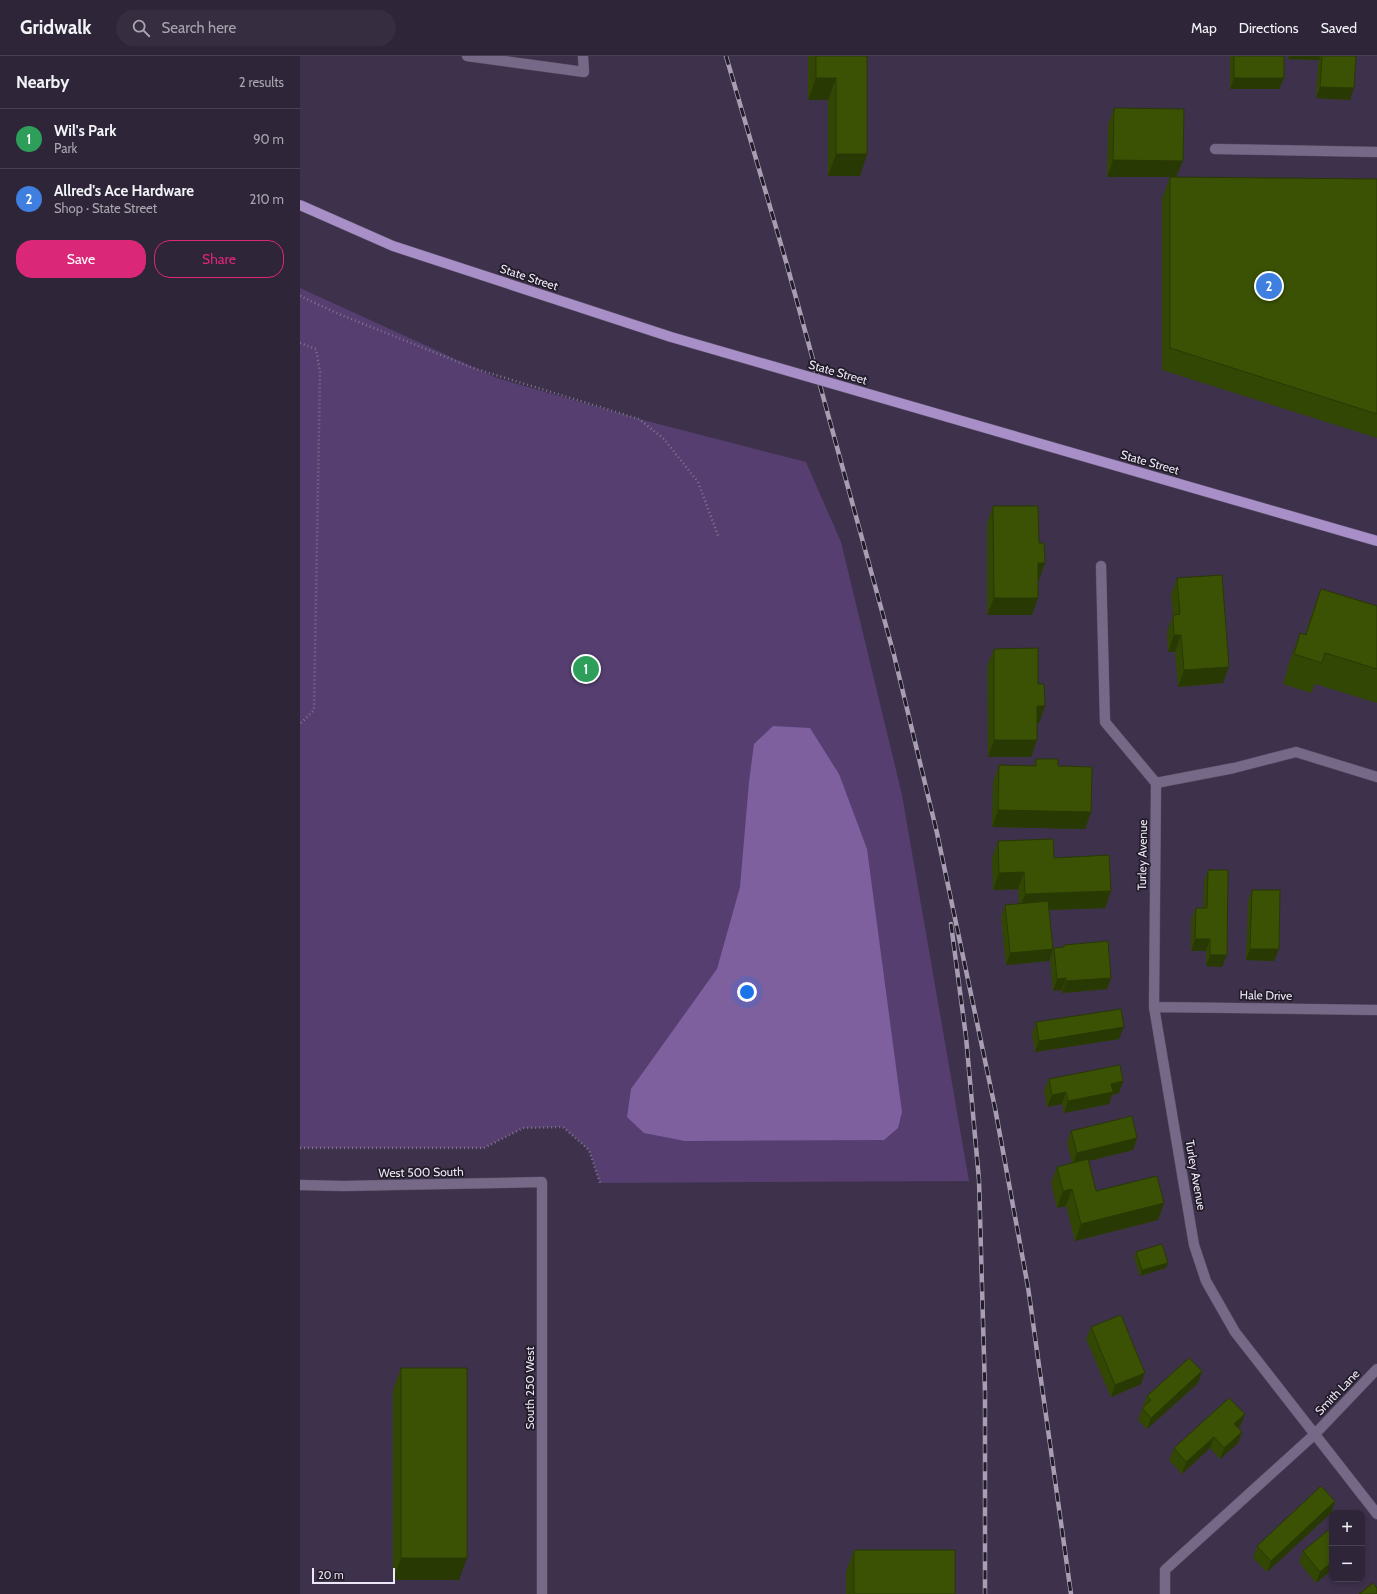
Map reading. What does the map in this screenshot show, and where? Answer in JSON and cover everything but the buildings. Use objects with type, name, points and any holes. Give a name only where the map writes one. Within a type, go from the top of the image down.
[{"type":"main road","name":"State Street","points":[[300,205],[393,246],[671,337],[1377,541]]},
{"type":"street","points":[[467,56],[584,72],[583,56]]},
{"type":"street","points":[[1215,149],[1377,152]]},
{"type":"street","points":[[1101,566],[1105,722],[1156,783],[1234,768],[1296,752],[1377,777]]},
{"type":"street","name":"Turley Avenue","points":[[1156,783],[1154,1007],[1194,1245],[1206,1281],[1235,1332],[1377,1514]]},
{"type":"street","name":"Hale Drive","points":[[1154,1007],[1377,1010]]},
{"type":"street","name":"West 500 South","points":[[300,1185],[542,1182]]},
{"type":"street","name":"South 250 West","points":[[542,1182],[542,1594]]},
{"type":"street","name":"Smith Lane","points":[[1165,1594],[1165,1570],[1315,1434],[1377,1369]]},
{"type":"path","points":[[300,296],[339,314],[473,368],[639,419],[664,439],[698,482],[719,538]]},
{"type":"path","points":[[300,343],[316,349],[320,372],[314,710],[300,724]]},
{"type":"path","points":[[300,1148],[484,1148],[523,1128],[563,1128],[589,1150],[600,1184]]},
{"type":"shaded area","points":[[300,288],[497,378],[639,419],[806,462],[841,542],[902,795],[969,1181],[600,1183],[589,1150],[563,1127],[523,1128],[484,1148],[300,1148]]},
{"type":"shaded area","points":[[773,726],[810,728],[839,774],[867,849],[902,1112],[898,1128],[884,1140],[685,1141],[644,1133],[627,1117],[631,1089],[717,969],[740,887],[749,782],[754,744]]},
{"type":"railway","points":[[726,56],[787,265],[894,655],[937,833],[995,1108],[1028,1287],[1071,1594]]},
{"type":"railway","points":[[951,924],[966,1037],[979,1180],[985,1392],[985,1594]]},
{"type":"place","name":"Allred's Ace Hardware","points":[[1269,286]]},
{"type":"place","name":"Wil's Park","points":[[586,669]]}]
